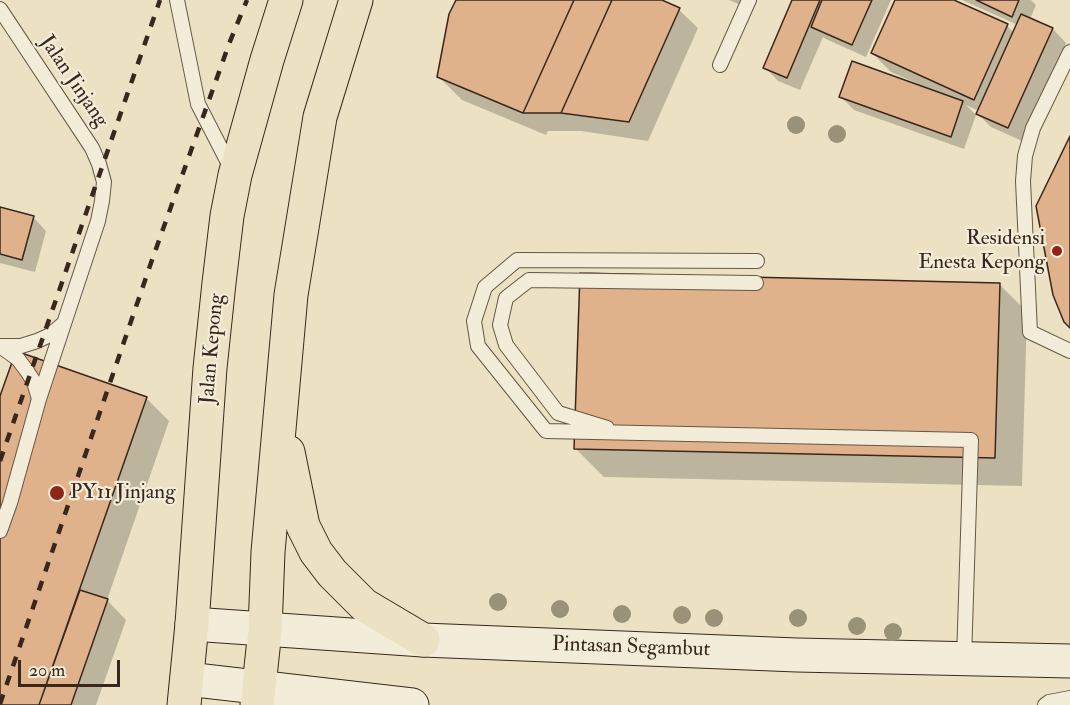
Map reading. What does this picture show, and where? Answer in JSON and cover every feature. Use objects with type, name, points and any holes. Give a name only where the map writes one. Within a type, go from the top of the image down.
[{"type":"main road","name":"Jalan Kepong","points":[[185,692],[210,368],[227,216],[235,175],[286,0]]},
{"type":"main road","points":[[258,696],[265,630],[268,552],[291,295],[320,117],[356,0]]},
{"type":"main road","points":[[281,415],[303,526],[316,552],[332,573],[364,605],[423,640]]},
{"type":"main road","name":"Pintasan Segambut","points":[[192,624],[423,640],[797,655],[1070,661]]},
{"type":"main road","points":[[185,692],[412,705]]},
{"type":"lane","points":[[177,0],[198,104],[235,175]]},
{"type":"lane","points":[[720,65],[749,0]]},
{"type":"lane","name":"Jalan Jinjang","points":[[0,9],[92,148],[104,182],[98,221],[64,323]]},
{"type":"lane","points":[[1070,52],[1033,128],[1025,156],[1023,181],[1030,332],[1070,351]]},
{"type":"lane","points":[[757,261],[517,260],[485,287],[474,321],[478,346],[546,431],[971,440],[964,659]]},
{"type":"lane","points":[[623,433],[558,413],[506,345],[500,325],[506,298],[529,280],[756,283]]},
{"type":"lane","points":[[1,346],[21,346],[37,341],[50,335],[64,323]]},
{"type":"lane","points":[[0,531],[64,323]]},
{"type":"lane","points":[[1,346],[18,359],[27,370],[34,382],[39,399]]},
{"type":"lane","points":[[1044,705],[1070,698]]},
{"type":"building","points":[[456,0],[574,0],[523,113],[437,77],[449,14]]},
{"type":"building","points":[[574,0],[612,0],[561,113],[523,113]]},
{"type":"building","points":[[612,0],[662,0],[680,8],[629,122],[561,113]]},
{"type":"building","points":[[792,0],[820,0],[787,78],[763,68]]},
{"type":"building","points":[[822,0],[872,0],[852,45],[811,27]]},
{"type":"building","points":[[895,0],[954,0],[1008,24],[974,100],[871,53]]},
{"type":"building","points":[[976,0],[1019,0],[1012,17]]},
{"type":"building","points":[[1021,14],[1053,28],[1008,128],[976,114]]},
{"type":"building","points":[[852,61],[963,101],[951,137],[839,97]]},
{"type":"building","name":"Residensi Enesta Kepong","points":[[1070,136],[1070,328],[1064,322],[1053,295],[1036,206]]},
{"type":"building","points":[[0,207],[34,216],[22,260],[0,254]]},
{"type":"building","points":[[580,273],[1000,283],[995,458],[574,449]]},
{"type":"building","name":"PY11 Jinjang","points":[[16,351],[147,397],[39,705],[0,705],[0,396]]},
{"type":"building","points":[[80,590],[108,599],[71,705],[39,705]]},
{"type":"railway","points":[[0,461],[160,0]]},
{"type":"railway","points":[[0,704],[152,260],[229,44],[247,0]]},
{"type":"place","name":"Residensi Enesta Kepong","points":[[1057,251]]},
{"type":"place","name":"PY11 Jinjang","points":[[57,493]]}]
